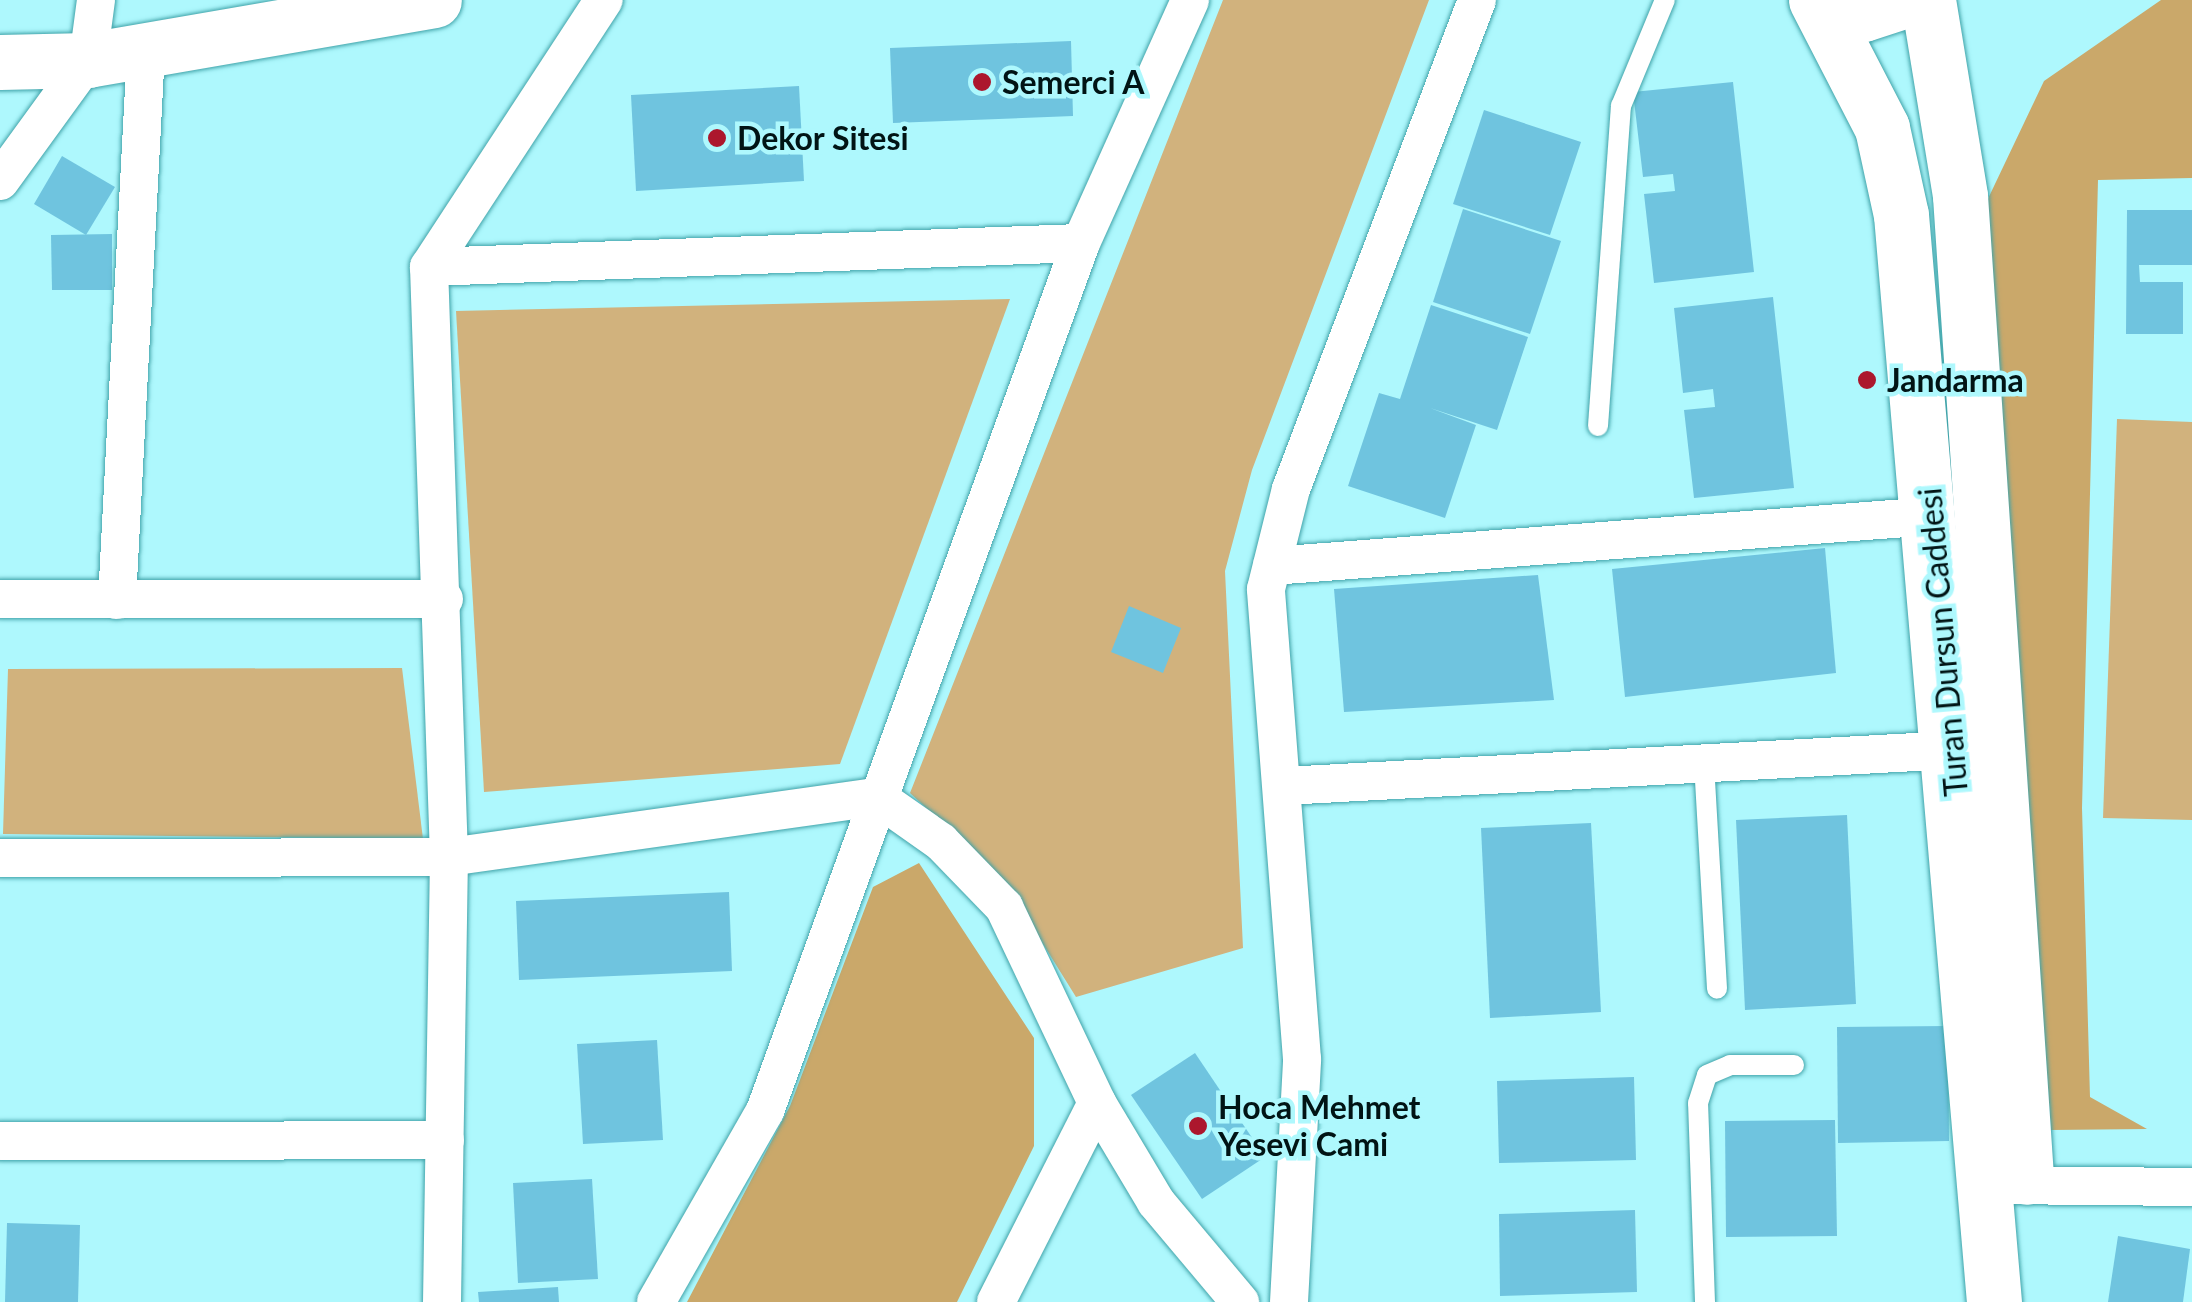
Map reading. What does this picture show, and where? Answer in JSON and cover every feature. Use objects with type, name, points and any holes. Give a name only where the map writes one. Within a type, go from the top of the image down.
[{"type":"main road","points":[[0,62],[88,60],[307,12],[434,0]]},
{"type":"main road","points":[[1816,0],[1862,14],[1906,0]]},
{"type":"main road","name":"Turan Dursun Caddesi","points":[[1816,0],[1882,128],[1916,325],[1952,750],[2008,1185],[2033,1302]]},
{"type":"main road","name":"Turan Dursun Caddesi","points":[[1928,0],[1960,196],[2008,1185],[1994,1302]]},
{"type":"street","points":[[0,181],[88,60],[96,0]]},
{"type":"street","points":[[442,1302],[449,857],[444,600],[429,267],[604,0]]},
{"type":"street","points":[[656,1302],[765,1110],[1080,243],[1190,0]]},
{"type":"street","points":[[1289,1302],[1302,1059],[1266,589],[1292,488],[1477,0]]},
{"type":"street","points":[[118,600],[146,50]]},
{"type":"street","points":[[429,267],[1080,243]]},
{"type":"street","points":[[1272,566],[1932,516]]},
{"type":"street","points":[[0,599],[444,600]]},
{"type":"street","points":[[1284,786],[1952,750]]},
{"type":"street","points":[[0,858],[449,857],[877,797],[941,842],[1004,907],[1098,1103],[1156,1202],[1240,1302]]},
{"type":"street","points":[[996,1302],[1098,1103]]},
{"type":"street","points":[[0,1141],[445,1140]]},
{"type":"street","points":[[2008,1185],[2192,1187]]},
{"type":"lane","points":[[1598,426],[1621,106],[1665,0]]},
{"type":"lane","points":[[1704,764],[1717,989]]},
{"type":"lane","points":[[1705,1302],[1698,1104],[1707,1075],[1730,1064],[1794,1065]]},
{"type":"shaded area","points":[[1223,0],[1429,0],[1252,470],[1225,571],[1243,948],[1076,997],[1002,878],[910,793]]},
{"type":"shaded area","points":[[2161,0],[2192,0],[2192,178],[2098,180],[2082,808],[2090,1097],[2147,1129],[2051,1130],[1985,205],[2044,81]]},
{"type":"shaded area","points":[[1010,299],[840,764],[484,792],[456,311]]},
{"type":"shaded area","points":[[2117,419],[2192,422],[2192,820],[2103,818]]},
{"type":"shaded area","points":[[402,668],[423,839],[3,834],[8,669]]},
{"type":"shaded area","points":[[919,863],[1034,1038],[1034,1146],[957,1302],[687,1302],[790,1106],[873,887]]},
{"type":"building","name":"Semerci A","points":[[1071,41],[1073,116],[893,123],[890,48]]},
{"type":"building","points":[[1733,82],[1754,272],[1654,283],[1644,194],[1675,191],[1673,174],[1643,177],[1633,92]]},
{"type":"building","name":"Dekor Sitesi","points":[[799,86],[804,181],[636,191],[631,95]]},
{"type":"building","points":[[1484,110],[1581,142],[1550,235],[1453,204]]},
{"type":"building","points":[[62,156],[115,187],[86,235],[34,204]]},
{"type":"building","points":[[1463,209],[1561,241],[1530,334],[1433,302]]},
{"type":"building","points":[[2127,210],[2192,210],[2192,265],[2139,265],[2140,282],[2183,282],[2183,334],[2126,334]]},
{"type":"building","points":[[112,234],[112,290],[52,290],[51,235]]},
{"type":"building","points":[[1773,297],[1794,488],[1694,498],[1684,410],[1715,407],[1713,389],[1683,393],[1674,308]]},
{"type":"building","points":[[1431,305],[1528,337],[1497,430],[1430,408],[1476,425],[1445,518],[1348,486],[1379,393],[1400,399]]},
{"type":"building","points":[[1825,548],[1836,673],[1625,697],[1612,569]]},
{"type":"building","points":[[1538,575],[1554,700],[1344,712],[1334,589]]},
{"type":"building","points":[[1129,606],[1181,628],[1163,673],[1111,652]]},
{"type":"building","points":[[1847,815],[1856,1004],[1745,1010],[1736,820]]},
{"type":"building","points":[[1591,823],[1601,1012],[1490,1018],[1481,828]]},
{"type":"building","points":[[729,892],[732,971],[519,980],[516,901]]},
{"type":"building","points":[[1948,1026],[1949,1141],[1838,1143],[1837,1027]]},
{"type":"building","points":[[657,1040],[663,1140],[583,1144],[577,1044]]},
{"type":"building","name":"Hoca Mehmet Yesevi Cami","points":[[1195,1053],[1265,1157],[1202,1199],[1131,1095]]},
{"type":"building","points":[[1634,1077],[1636,1160],[1499,1163],[1497,1081]]},
{"type":"building","points":[[1835,1120],[1837,1236],[1726,1237],[1725,1121]]},
{"type":"building","points":[[592,1179],[598,1279],[518,1283],[513,1183]]},
{"type":"building","points":[[1635,1210],[1637,1292],[1500,1296],[1499,1214]]},
{"type":"building","points":[[7,1223],[80,1225],[78,1302],[5,1302]]},
{"type":"building","points":[[2118,1236],[2190,1249],[2183,1302],[2108,1302]]},
{"type":"building","points":[[558,1287],[559,1302],[479,1302],[478,1292]]},
{"type":"place","name":"Semerci A","points":[[982,82]]},
{"type":"place","name":"Dekor Sitesi","points":[[717,138]]},
{"type":"place","name":"Jandarma","points":[[1867,380]]},
{"type":"place","name":"Hoca Mehmet Yesevi Cami","points":[[1198,1126]]}]
